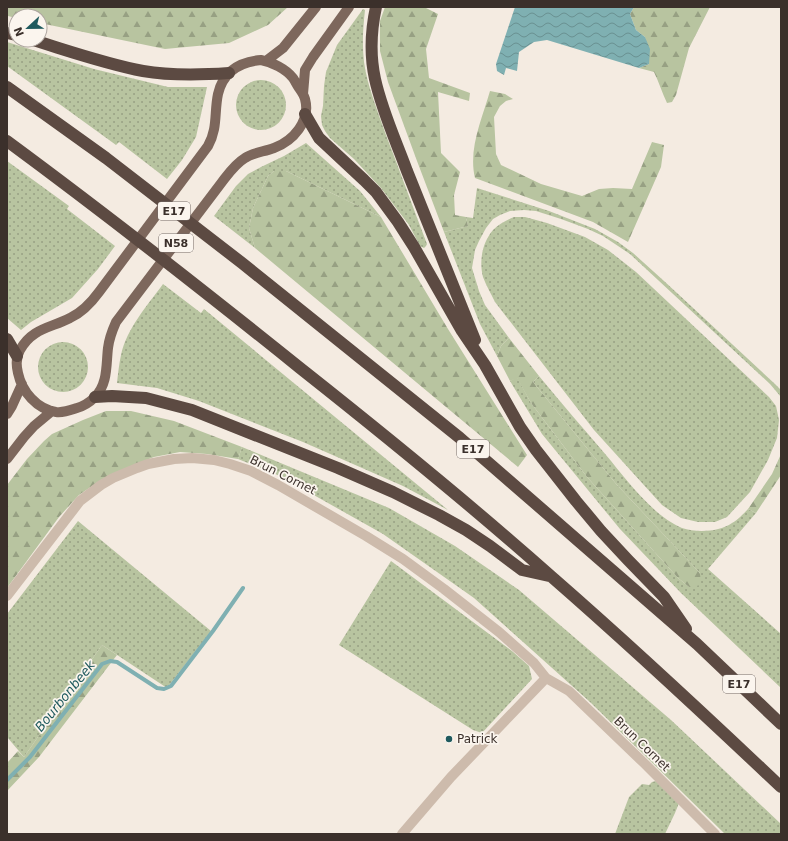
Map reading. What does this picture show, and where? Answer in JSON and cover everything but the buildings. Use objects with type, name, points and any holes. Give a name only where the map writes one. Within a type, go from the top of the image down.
[{"type":"highway","points":[[376,7],[373,27],[372,59],[381,103],[430,230],[485,365]]},
{"type":"highway","points":[[48,44],[111,63],[143,70],[183,75],[229,73]]},
{"type":"highway","name":"E17","points":[[7,87],[106,158],[242,263],[460,438],[697,644],[781,724]]},
{"type":"highway","points":[[305,114],[319,138],[364,180],[388,207],[414,247],[462,331],[485,365],[520,427],[548,466],[601,531],[664,597],[697,644]]},
{"type":"highway","points":[[7,141],[79,194],[214,298],[417,461],[552,577],[677,689],[781,787]]},
{"type":"highway","points":[[7,339],[17,356]]},
{"type":"highway","points":[[95,397],[146,398],[199,413],[338,468],[393,492],[466,530],[522,570],[552,577]]},
{"type":"main road","points":[[229,73],[234,68],[243,64],[255,61],[266,61],[283,48],[316,7]]},
{"type":"main road","name":"N58","points":[[303,94],[305,70],[349,7]]},
{"type":"main road","name":"N58","points":[[52,411],[62,412],[72,410],[87,404],[95,397],[105,379],[108,348],[112,330],[116,322],[233,168],[249,156],[275,148],[288,141],[300,129],[305,114],[305,100],[303,94],[286,70],[266,61]]},
{"type":"main road","name":"N58","points":[[17,356],[23,345],[33,335],[42,329],[70,318],[80,312],[88,306],[100,292],[208,146],[214,134],[218,95],[222,83],[229,73]]},
{"type":"main road","points":[[7,459],[34,426],[52,411],[36,403],[28,395],[19,377],[17,356]]},
{"type":"main road","points":[[7,414],[22,384]]},
{"type":"street","name":"Brun Cornet","points":[[7,596],[80,501],[101,485],[125,472],[148,464],[174,459],[192,458],[214,460],[251,471],[278,485],[403,559],[499,632],[534,662],[546,678],[569,691],[715,834]]},
{"type":"street","points":[[402,834],[451,777],[546,678]]},
{"type":"green space","points":[[7,7],[288,7],[268,25],[229,43],[165,49],[48,25],[48,8],[8,8],[7,16]]},
{"type":"green space","points":[[385,7],[424,7],[438,14],[426,49],[429,78],[470,93],[469,101],[438,92],[441,153],[460,172],[454,195],[455,215],[466,217],[468,226],[444,232],[417,161],[388,82],[380,51],[380,21]]},
{"type":"green space","points":[[634,7],[710,7],[689,48],[676,95],[672,102],[667,103],[654,72],[639,68],[649,64],[645,37],[636,30],[630,14]]},
{"type":"green space","points":[[363,9],[365,10],[363,55],[365,71],[386,135],[427,244],[424,248],[420,246],[409,225],[381,188],[354,159],[330,138],[322,125],[321,116],[326,72],[337,45]]},
{"type":"green space","points":[[7,42],[8,48],[26,48],[94,69],[168,87],[207,87],[196,137],[182,160],[167,179],[119,142],[116,145],[7,66]]},
{"type":"green space","points":[[261,80],[275,84],[282,91],[286,105],[282,119],[275,126],[261,130],[247,126],[240,119],[236,105],[240,91],[247,84]]},
{"type":"green space","points":[[490,91],[505,94],[513,99],[506,101],[500,106],[494,117],[496,154],[501,165],[541,184],[582,196],[599,189],[632,189],[652,142],[664,145],[661,167],[628,242],[593,222],[475,178],[473,156],[477,134]]},
{"type":"green space","points":[[306,143],[360,191],[381,217],[286,171],[274,171],[268,176],[253,208],[249,228],[255,248],[214,216],[236,186],[248,174]]},
{"type":"green space","points":[[7,161],[69,206],[67,209],[115,246],[98,269],[72,298],[31,322],[21,330],[7,318]]},
{"type":"green space","points":[[274,171],[286,171],[381,217],[448,329],[527,455],[518,467],[255,248],[249,228],[253,208],[268,176]]},
{"type":"green space","points":[[477,188],[549,211],[595,229],[618,242],[633,253],[664,281],[775,384],[781,390],[781,397],[770,384],[630,254],[603,236],[588,229],[536,211],[510,211],[493,219],[486,228],[475,250],[472,268],[479,291],[485,305],[509,338],[501,346],[497,356],[480,324],[444,232],[468,226],[466,217],[473,218]]},
{"type":"green space","points":[[514,217],[525,217],[547,223],[585,237],[608,250],[636,272],[769,397],[776,406],[779,420],[777,438],[768,460],[750,492],[727,517],[715,522],[698,522],[681,518],[662,505],[594,430],[495,302],[483,277],[481,265],[482,252],[489,235],[493,230],[503,222]]},
{"type":"green space","points":[[163,284],[201,313],[204,309],[448,510],[403,486],[303,442],[199,401],[157,388],[117,383],[121,355],[128,336],[138,318]]},
{"type":"green space","points":[[509,338],[539,376],[533,382],[617,485],[700,573],[701,585],[689,587],[678,578],[587,477],[531,403],[517,378],[510,381],[497,356],[501,346]]},
{"type":"green space","points":[[63,342],[72,344],[81,349],[86,358],[88,367],[86,376],[81,385],[72,390],[63,392],[54,390],[45,385],[40,376],[38,367],[40,358],[45,349],[54,344]]},
{"type":"green space","points":[[539,376],[631,485],[650,506],[671,522],[688,530],[708,531],[727,526],[748,509],[756,513],[708,569],[781,634],[781,688],[681,593],[620,529],[542,434],[510,381],[517,377],[531,403],[587,477],[678,578],[689,587],[700,573],[617,485],[533,382]]},
{"type":"green space","points":[[106,411],[131,411],[174,421],[242,447],[238,459],[207,454],[180,452],[154,457],[101,480],[79,495],[59,517],[7,588],[7,485],[27,459],[52,434]]},
{"type":"green space","points":[[242,447],[389,508],[455,546],[519,590],[671,720],[781,824],[781,834],[725,834],[590,702],[474,598],[383,534],[280,476],[238,459]]},
{"type":"green space","points":[[781,454],[781,475],[756,513],[748,509],[772,474]]},
{"type":"green space","points":[[78,521],[211,631],[167,688],[102,645],[24,757],[7,737],[7,614]]},
{"type":"green space","points":[[391,561],[512,651],[529,666],[532,679],[482,733],[473,730],[339,645]]},
{"type":"green space","points":[[102,645],[117,655],[39,757],[7,791],[7,763],[18,751],[24,757]]},
{"type":"green space","points":[[656,781],[679,803],[665,834],[615,834],[629,797],[642,784],[649,785]]},
{"type":"water","points":[[515,7],[634,7],[630,14],[636,30],[645,37],[650,49],[649,64],[639,68],[547,40],[534,42],[519,52],[517,71],[506,68],[504,75],[497,71],[496,64]]},
{"type":"waterway","name":"Bourbonbeek","points":[[7,780],[30,757],[102,664],[110,661],[117,662],[157,688],[164,689],[171,686],[213,631],[243,588]]},
{"type":"place","name":"Patrick","points":[[449,739]]}]
